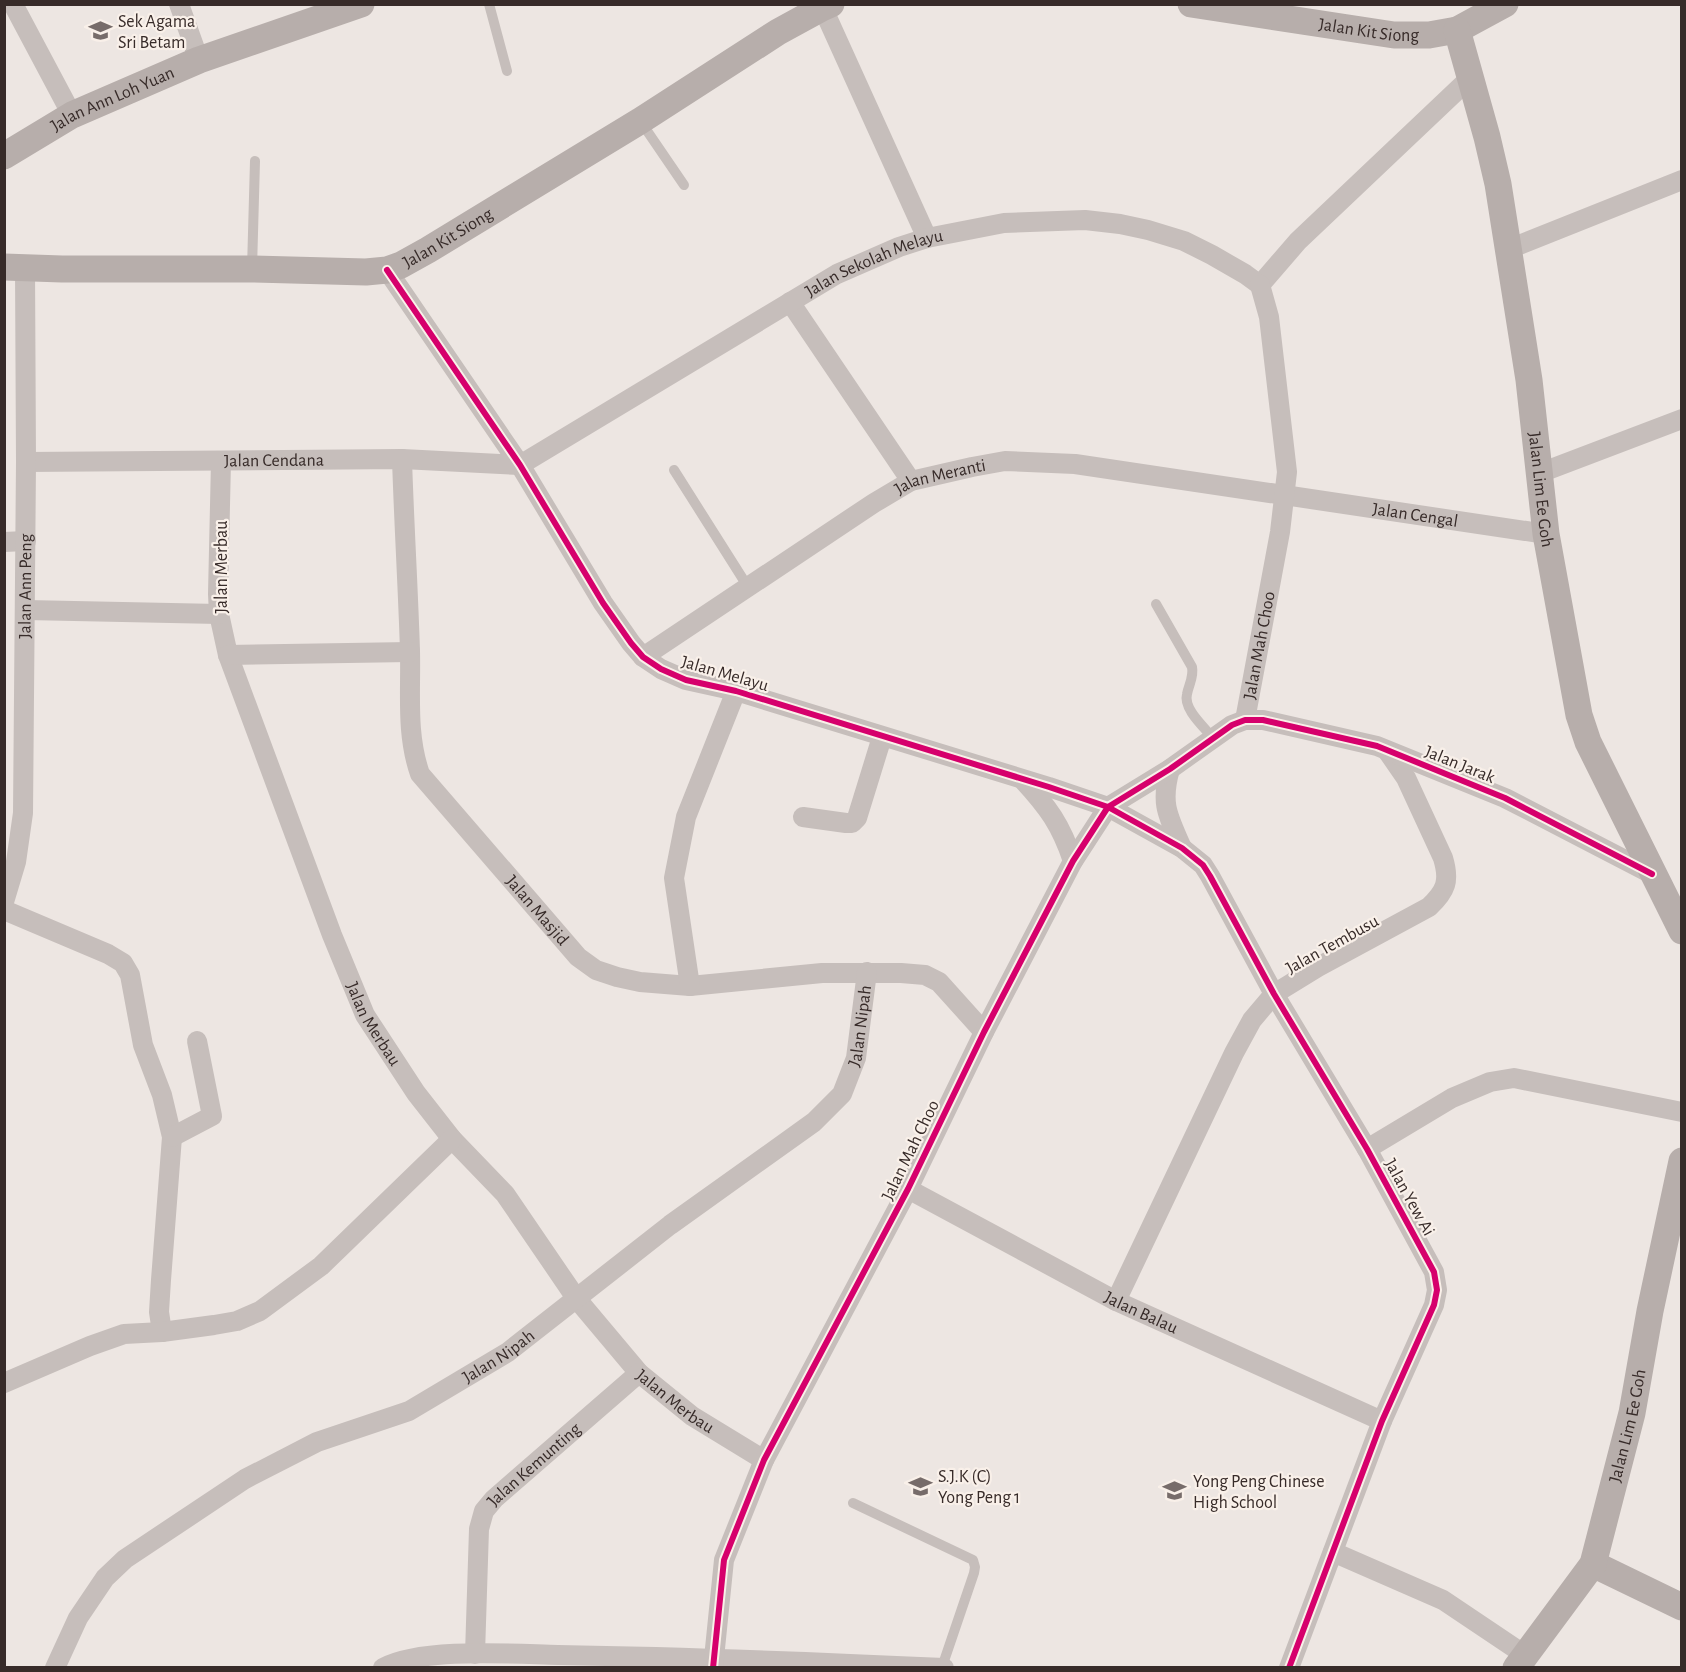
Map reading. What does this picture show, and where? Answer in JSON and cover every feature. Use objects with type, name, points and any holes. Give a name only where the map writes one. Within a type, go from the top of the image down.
[{"type":"street","points":[[13,4],[72,115]]},
{"type":"street","points":[[179,4],[199,60]]},
{"type":"street","name":"Jalan Kit Siong","points":[[1191,4],[1394,35],[1429,35],[1457,30],[1505,4]]},
{"type":"street","name":"Jalan Ann Loh Yuan","points":[[4,156],[72,115],[199,60],[361,5]]},
{"type":"street","points":[[825,6],[927,238]]},
{"type":"street","name":"Jalan Kit Siong","points":[[15,268],[366,272],[387,270],[428,250],[640,122],[778,32],[825,6]]},
{"type":"street","name":"Jalan Lim Ee Goh","points":[[1457,30],[1487,137],[1509,249],[1529,380],[1546,534],[1579,715],[1588,742],[1682,932]]},
{"type":"street","points":[[1260,285],[1298,241],[1470,78]]},
{"type":"street","points":[[1509,249],[1682,180]]},
{"type":"street","name":"Jalan Sekolah Melayu","points":[[520,465],[837,274],[899,247],[927,238],[1004,223],[1076,220],[1120,224],[1184,241],[1230,264],[1260,285]]},
{"type":"street","name":"Jalan Ann Peng","points":[[4,902],[16,862],[23,813],[26,462],[15,268]]},
{"type":"street","name":"Jalan Melayu","points":[[387,270],[520,465],[603,603],[643,657],[661,669],[686,680],[736,691],[1108,807]]},
{"type":"street","name":"Jalan Mah Choo","points":[[713,1663],[724,1560],[764,1460],[908,1189],[984,1032],[1073,861],[1108,807],[1170,769],[1232,725],[1245,720],[1286,495],[1287,472],[1269,318],[1260,285]]},
{"type":"street","points":[[790,302],[911,481]]},
{"type":"street","points":[[1540,473],[1682,419]]},
{"type":"street","name":"Jalan Cendana","points":[[26,462],[402,459],[520,465]]},
{"type":"street","name":"Jalan Masjid","points":[[402,459],[410,652],[410,728],[413,754],[420,774],[578,957],[596,970],[628,980],[690,986],[822,973],[867,972],[925,975],[939,982],[984,1032]]},
{"type":"street","name":"Jalan Merbau","points":[[221,461],[219,614],[228,655],[328,924],[365,1015],[416,1093],[452,1138],[505,1194],[576,1298],[616,1348],[639,1373],[692,1416],[764,1460]]},
{"type":"street","name":"Jalan Meranti","points":[[643,657],[911,481],[1005,461],[1040,461],[1075,464],[1286,495]]},
{"type":"street","name":"Jalan Cengal","points":[[1286,495],[1546,534]]},
{"type":"street","points":[[4,542],[26,541]]},
{"type":"street","points":[[26,610],[219,614]]},
{"type":"street","points":[[228,655],[410,652]]},
{"type":"street","points":[[690,986],[675,878],[676,868],[686,817],[736,691]]},
{"type":"street","name":"Jalan Jarak","points":[[1245,720],[1263,720],[1377,746],[1504,798],[1652,874]]},
{"type":"street","points":[[803,817],[852,823],[857,818],[882,737]]},
{"type":"street","name":"Jalan Tembusu","points":[[1116,1301],[1234,1053],[1252,1020],[1274,994],[1318,967],[1429,907],[1440,896],[1445,886],[1447,872],[1443,858],[1406,778],[1388,752]]},
{"type":"street","points":[[1170,769],[1164,789],[1165,803],[1182,848]]},
{"type":"street","points":[[1023,780],[1045,803],[1058,824],[1073,861]]},
{"type":"street","name":"Jalan Yew Ai","points":[[1108,807],[1182,848],[1203,865],[1274,994],[1367,1149],[1434,1272],[1437,1290],[1434,1305],[1382,1421],[1289,1668]]},
{"type":"street","points":[[4,910],[108,954],[123,963],[130,975],[143,1045],[162,1095],[172,1137],[160,1291],[159,1312],[162,1332]]},
{"type":"street","name":"Jalan Nipah","points":[[55,1668],[78,1618],[105,1578],[125,1559],[245,1479],[317,1442],[409,1411],[508,1352],[670,1225],[814,1122],[842,1094],[856,1058],[867,972]]},
{"type":"street","points":[[172,1137],[212,1116],[197,1041]]},
{"type":"street","points":[[1367,1149],[1452,1098],[1490,1082],[1514,1078],[1682,1112]]},
{"type":"street","points":[[4,1383],[124,1334],[162,1332],[237,1320],[260,1311],[321,1266],[452,1138]]},
{"type":"street","name":"Jalan Lim Ee Goh","points":[[1521,1661],[1593,1564],[1632,1413],[1650,1311],[1682,1161]]},
{"type":"street","name":"Jalan Balau","points":[[908,1189],[1116,1301],[1382,1421]]},
{"type":"street","name":"Jalan Kemunting","points":[[475,1654],[479,1529],[484,1511],[494,1499],[639,1373]]},
{"type":"street","points":[[1333,1552],[1443,1600],[1521,1661]]},
{"type":"street","points":[[1593,1564],[1682,1607]]},
{"type":"street","points":[[383,1668],[419,1657],[475,1654],[713,1663],[943,1667]]},
{"type":"lane","points":[[489,4],[507,71]]},
{"type":"lane","points":[[640,122],[684,185]]},
{"type":"lane","points":[[252,269],[255,161]]},
{"type":"lane","points":[[674,470],[748,587]]},
{"type":"lane","points":[[1156,604],[1192,667],[1194,675],[1186,697],[1188,706],[1213,738]]},
{"type":"lane","points":[[854,1503],[973,1560],[974,1573],[943,1667]]},
{"type":"cycle path","points":[[387,270],[520,465],[603,603],[643,657],[661,669],[686,680],[736,691],[1108,807],[1182,848],[1203,865],[1274,994],[1367,1149],[1434,1272],[1437,1290],[1434,1305],[1382,1421],[1289,1668]]},
{"type":"cycle path","points":[[713,1668],[724,1560],[764,1460],[908,1189],[984,1032],[1073,861],[1108,807],[1170,769],[1232,725],[1245,720],[1263,720],[1377,746],[1505,798],[1652,874]]},
{"type":"place","name":"Sek Agama Sri Betam","points":[[100,31]]},
{"type":"place","name":"S.J.K (C) Yong Peng 1","points":[[920,1486]]},
{"type":"place","name":"Yong Peng Chinese High School","points":[[1175,1491]]}]
